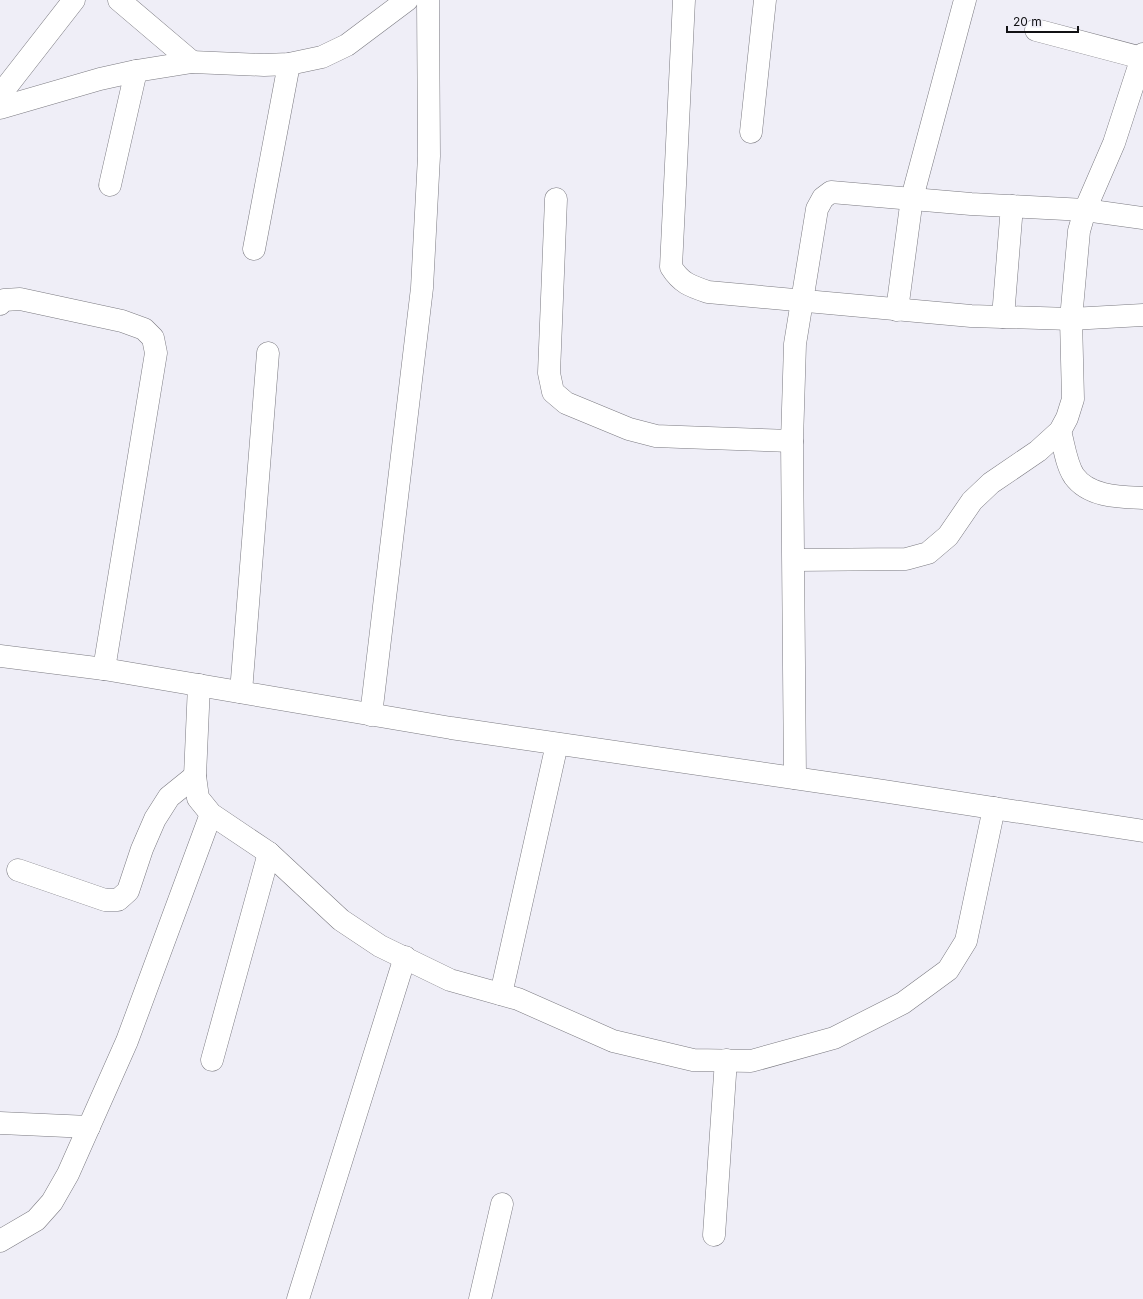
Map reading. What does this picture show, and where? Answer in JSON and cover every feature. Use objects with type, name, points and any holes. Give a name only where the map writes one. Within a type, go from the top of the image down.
[{"type":"street","points":[[0,95],[74,0]]},
{"type":"street","points":[[120,0],[192,62]]},
{"type":"street","points":[[0,108],[100,79],[136,71],[192,62],[264,65],[289,64],[322,57],[347,45],[407,0]]},
{"type":"street","points":[[371,715],[422,288],[429,156],[428,0]]},
{"type":"street","points":[[684,0],[671,266],[678,278],[692,286],[708,292],[802,302],[971,316],[1071,319],[1143,315]]},
{"type":"street","points":[[751,132],[765,0]]},
{"type":"street","points":[[897,310],[912,198],[965,0]]},
{"type":"street","points":[[794,560],[906,559],[928,553],[948,536],[972,501],[991,483],[1038,451],[1060,431],[1067,418],[1073,399],[1071,319],[1080,231],[1085,210],[1114,143],[1142,56],[1036,30]]},
{"type":"street","points":[[254,249],[289,64]]},
{"type":"street","points":[[110,185],[136,71]]},
{"type":"street","points":[[795,778],[792,441],[795,344],[817,209],[823,198],[831,192],[1085,210],[1143,218]]},
{"type":"street","points":[[556,199],[549,373],[554,392],[566,403],[629,429],[656,436],[792,441]]},
{"type":"street","points":[[1003,317],[1012,206]]},
{"type":"street","points":[[0,304],[4,300],[20,299],[122,321],[144,329],[153,338],[156,353],[104,669]]},
{"type":"street","points":[[241,692],[268,353]]},
{"type":"street","points":[[1060,431],[1075,476],[1086,486],[1106,496],[1143,498]]},
{"type":"street","points":[[0,656],[104,669],[371,715],[1143,831]]},
{"type":"street","points":[[199,685],[195,776],[198,798],[211,814],[269,853],[341,920],[380,946],[450,980],[518,999],[613,1041],[693,1060],[751,1061],[834,1038],[903,1003],[948,970],[966,941],[994,808]]},
{"type":"street","points":[[501,994],[557,744]]},
{"type":"street","points":[[18,870],[105,900],[118,900],[128,891],[142,849],[155,819],[169,797],[195,776]]},
{"type":"street","points":[[0,1241],[36,1220],[52,1202],[68,1174],[127,1041],[211,814]]},
{"type":"street","points":[[212,1060],[269,853]]},
{"type":"street","points":[[298,1299],[405,957]]},
{"type":"street","points":[[714,1234],[726,1060]]},
{"type":"street","points":[[0,1123],[89,1127]]},
{"type":"street","points":[[480,1299],[502,1204]]}]
